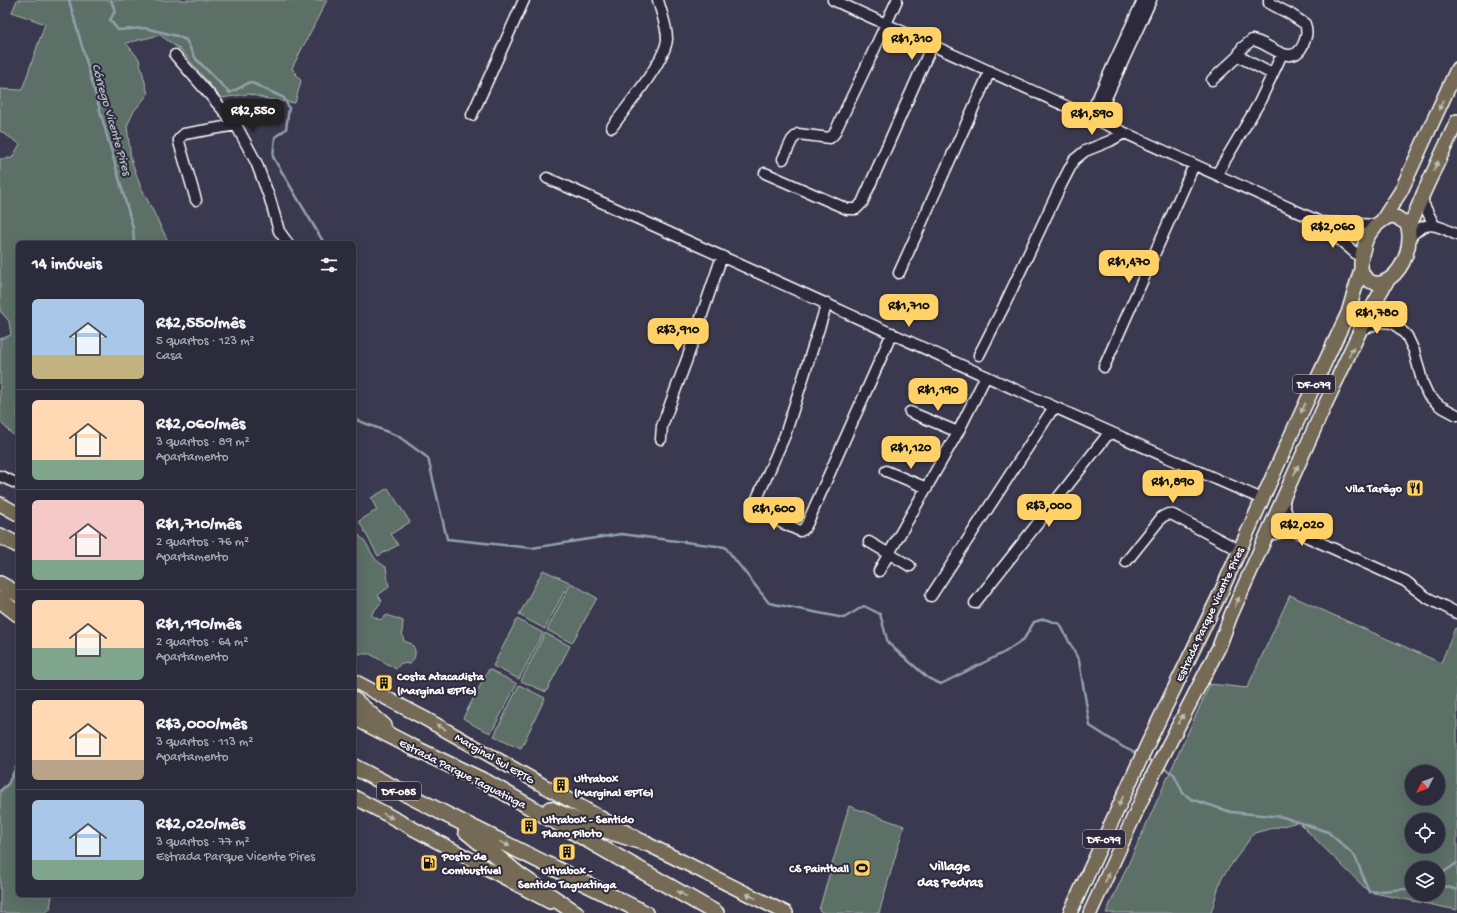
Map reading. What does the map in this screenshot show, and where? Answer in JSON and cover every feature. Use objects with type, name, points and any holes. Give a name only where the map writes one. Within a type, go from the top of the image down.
[{"type":"highway","points":[[0,536],[16,544]]},
{"type":"highway","points":[[0,584],[16,593]]},
{"type":"highway","points":[[0,600],[16,612]]},
{"type":"highway","points":[[356,702],[379,722],[412,747]]},
{"type":"highway","name":"Estrada Parque Taguatinga","points":[[356,718],[412,747],[488,783],[716,913]]},
{"type":"highway","name":"DF-085","points":[[356,768],[645,913]]},
{"type":"highway","points":[[488,783],[578,821],[645,843]]},
{"type":"highway","points":[[445,814],[519,875],[576,913]]},
{"type":"main road","name":"DF-079","points":[[1361,264],[1365,242],[1401,190],[1457,69]]},
{"type":"main road","name":"DF-079","points":[[1386,281],[1390,279],[1402,263],[1407,251],[1409,233],[1424,192],[1454,131],[1457,121]]},
{"type":"main road","points":[[1380,222],[1391,216],[1396,217],[1407,224],[1409,233]]},
{"type":"main road","points":[[1361,264],[1362,275],[1371,282],[1377,284],[1386,281]]},
{"type":"main road","name":"Estrada Parque Vicente Pires","points":[[1070,913],[1148,743],[1220,594],[1348,312],[1361,264]]},
{"type":"main road","name":"Estrada Parque Vicente Pires","points":[[1090,913],[1153,775],[1219,647],[1266,536],[1324,407],[1377,296],[1386,281]]},
{"type":"main road","points":[[0,504],[16,513]]},
{"type":"main road","points":[[0,609],[16,616]]},
{"type":"main road","points":[[1210,613],[1210,619],[1212,621],[1228,625]]},
{"type":"main road","name":"Marginal Sul EPTG","points":[[356,682],[424,718],[645,843],[786,913]]},
{"type":"main road","points":[[356,799],[570,913]]},
{"type":"street","points":[[472,115],[524,0]]},
{"type":"street","points":[[612,127],[649,77],[665,48],[667,41],[666,32],[658,0]]},
{"type":"street","points":[[833,0],[1320,222],[1361,264]]},
{"type":"street","points":[[783,159],[792,140],[798,134],[830,138],[834,134],[897,0]]},
{"type":"street","points":[[1092,118],[1116,66],[1143,0]]},
{"type":"street","points":[[1116,66],[1151,0]]},
{"type":"street","points":[[1212,80],[1238,56],[1242,48],[1252,40],[1262,43],[1282,54],[1290,55],[1298,52],[1302,47],[1307,34],[1301,21],[1269,3],[1269,0]]},
{"type":"street","points":[[765,173],[846,209],[856,209],[862,203],[932,45]]},
{"type":"street","points":[[1217,174],[1259,103],[1282,54]]},
{"type":"street","points":[[175,55],[236,125],[256,162],[270,199],[279,231],[286,241]]},
{"type":"street","points":[[1238,56],[1272,74]]},
{"type":"street","points":[[899,273],[990,71]]},
{"type":"street","points":[[196,200],[179,139],[184,134],[236,125]]},
{"type":"street","points":[[979,355],[1074,160],[1085,151],[1110,141],[1124,133]]},
{"type":"street","points":[[1104,367],[1194,165]]},
{"type":"street","points":[[547,178],[827,303],[1109,432],[1262,499]]},
{"type":"street","points":[[1424,192],[1423,203],[1427,214],[1434,225]]},
{"type":"street","points":[[1320,222],[1380,222]]},
{"type":"street","points":[[1409,233],[1427,225],[1434,225],[1442,227],[1457,235]]},
{"type":"street","points":[[661,439],[662,426],[687,359],[722,256]]},
{"type":"street","points":[[1377,296],[1382,309],[1407,336],[1414,351],[1423,384],[1428,395],[1440,406],[1457,414]]},
{"type":"street","points":[[827,303],[785,435],[755,503],[755,508],[761,513],[800,531],[804,529],[892,333]]},
{"type":"street","points":[[1361,330],[1381,322],[1393,322]]},
{"type":"street","points":[[879,572],[958,432],[986,376]]},
{"type":"street","points":[[931,596],[1054,407]]},
{"type":"street","points":[[910,412],[958,432]]},
{"type":"street","points":[[975,603],[1109,432]]},
{"type":"street","points":[[886,471],[926,488]]},
{"type":"street","points":[[0,476],[16,483]]},
{"type":"street","points":[[1284,497],[1284,505],[1292,530]]},
{"type":"street","points":[[1126,562],[1162,517],[1168,514],[1173,515],[1239,550]]},
{"type":"street","points":[[1266,536],[1292,530],[1405,581],[1426,597],[1457,613]]},
{"type":"street","points":[[869,542],[910,566]]},
{"type":"green space","points":[[17,0],[327,0],[292,68],[301,81],[295,103],[267,99],[249,94],[221,98],[182,51],[160,35],[126,43],[139,59],[148,94],[134,111],[127,126],[131,159],[140,185],[168,241],[16,241],[16,438],[0,422],[0,339],[11,335],[9,321],[0,311],[0,159],[12,158],[20,144],[0,131],[0,89],[22,90],[45,24],[12,12]]},
{"type":"green space","points":[[1325,226],[1365,230],[1358,241],[1355,253]]},
{"type":"green space","points":[[388,488],[410,522],[391,534],[398,545],[378,556],[359,521],[377,510],[371,498]]},
{"type":"green space","points":[[356,534],[364,540],[375,558],[386,567],[389,587],[378,595],[382,601],[371,615],[380,620],[387,615],[403,621],[402,633],[404,641],[412,644],[415,650],[415,657],[410,664],[401,663],[396,669],[370,654],[359,654],[356,652]]},
{"type":"green space","points":[[543,570],[569,582],[545,629],[519,615]]},
{"type":"green space","points":[[571,583],[597,598],[572,643],[547,630]]},
{"type":"green space","points":[[1290,595],[1441,663],[1455,628],[1457,629],[1457,910],[1413,901],[1445,901],[1445,861],[1405,861],[1405,899],[1369,892],[1298,822],[1254,833],[1221,879],[1211,913],[1106,913],[1210,684],[1247,688]]},
{"type":"green space","points":[[517,619],[543,633],[519,679],[493,666]]},
{"type":"green space","points":[[545,633],[570,646],[546,692],[521,681]]},
{"type":"green space","points":[[489,669],[517,684],[491,733],[477,727],[463,718]]},
{"type":"green space","points":[[519,685],[545,698],[521,748],[494,736]]},
{"type":"green space","points":[[16,767],[16,897],[52,897],[50,909],[45,913],[0,913],[0,791],[8,784]]},
{"type":"green space","name":"CS Paintball","points":[[849,806],[904,826],[879,913],[824,913],[819,910]]},
{"type":"waterway","name":"Córrego Vicente Pires","points":[[69,0],[133,228],[134,241]]},
{"type":"waterway","points":[[111,0],[115,11],[110,20],[118,30],[145,28],[177,36],[186,40],[196,59],[230,93],[250,82],[284,98],[289,108],[286,129],[275,137],[273,157],[323,241]]},
{"type":"waterway","points":[[356,420],[398,436],[428,458],[447,539],[532,548],[621,534],[725,547],[769,603],[844,618],[864,606],[880,614],[888,643],[928,678],[941,684],[1005,652],[1024,639],[1034,622],[1044,619],[1060,624],[1079,661],[1090,726],[1123,747],[1139,755]]},
{"type":"waterway","points":[[1145,758],[1155,763]]},
{"type":"waterway","name":"Córrego Vicente Pires","points":[[0,791],[8,784],[16,767]]},
{"type":"waterway","points":[[1161,767],[1174,774],[1183,793],[1191,799],[1231,812],[1283,817],[1328,832],[1355,856],[1369,892],[1405,889]]},
{"type":"waterway","points":[[1445,871],[1457,863]]},
{"type":"waterway","points":[[1445,886],[1457,890]]},
{"type":"place","name":"Vila Tarêgo","points":[[1415,488]]},
{"type":"place","name":"Costa Atacadista (Marginal EPTG)","points":[[384,683]]},
{"type":"place","name":"Ultrabox (Marginal EPTG)","points":[[561,785]]},
{"type":"place","name":"Ultrabox - Sentido Plano Piloto","points":[[529,826]]},
{"type":"place","name":"Ultrabox - Sentido Taguatinga","points":[[567,852]]},
{"type":"place","name":"Posto de Combustível","points":[[429,863]]},
{"type":"place","name":"CS Paintball","points":[[862,868]]},
{"type":"district","name":"Village das Pedras","points":[[950,874]]}]
